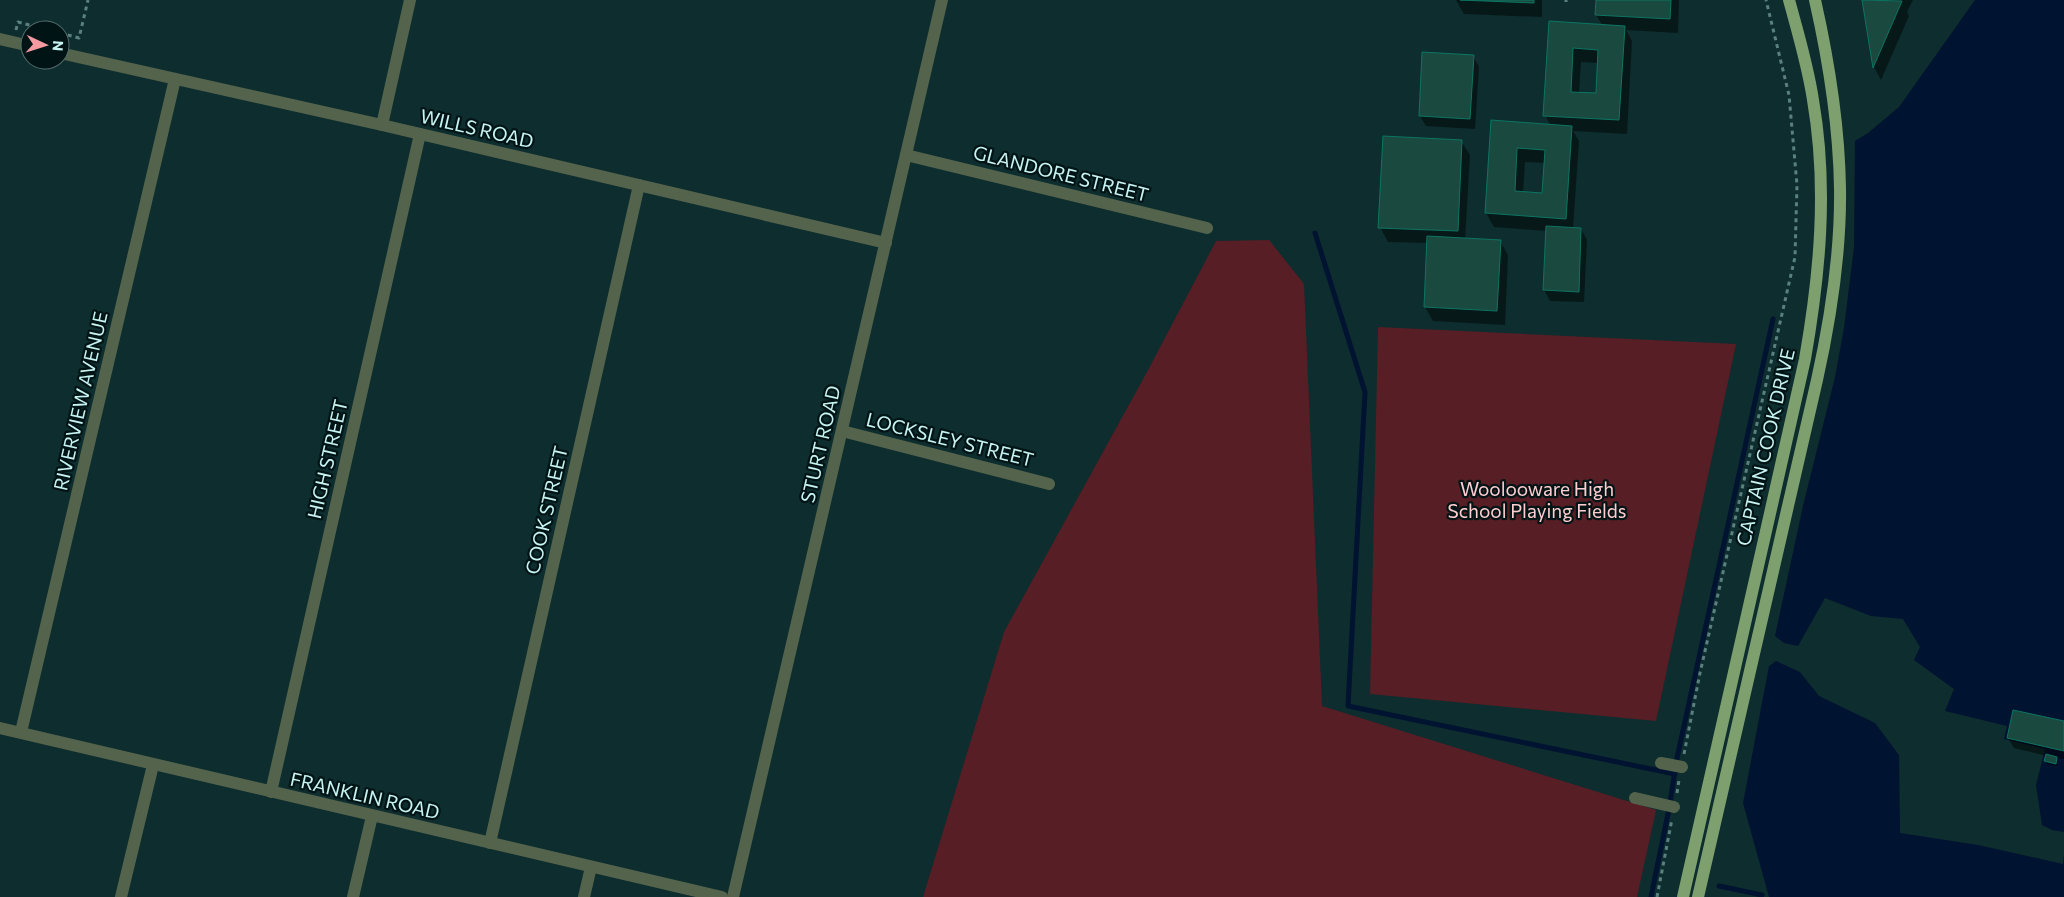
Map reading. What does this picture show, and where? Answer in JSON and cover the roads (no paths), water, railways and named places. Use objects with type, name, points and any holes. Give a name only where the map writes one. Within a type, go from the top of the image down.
[{"type":"main road","name":"CAPTAIN COOK DRIVE","points":[[1683,897],[1805,359],[1817,282],[1821,232],[1818,140],[1808,70],[1789,0]]},
{"type":"main road","name":"CAPTAIN COOK DRIVE","points":[[1698,897],[1817,380],[1833,291],[1839,219],[1839,158],[1830,71],[1815,0]]},
{"type":"street","points":[[382,125],[410,0]]},
{"type":"street","name":"STURT ROAD","points":[[733,897],[942,0]]},
{"type":"street","points":[[0,40],[20,44]]},
{"type":"street","name":"WILLS ROAD","points":[[70,55],[382,125],[886,243]]},
{"type":"street","name":"RIVERVIEW AVENUE","points":[[21,732],[175,79]]},
{"type":"street","name":"HIGH STREET","points":[[270,792],[420,134]]},
{"type":"street","name":"GLANDORE STREET","points":[[906,155],[1206,228]]},
{"type":"street","name":"COOK STREET","points":[[490,843],[639,185]]},
{"type":"street","name":"LOCKSLEY STREET","points":[[842,431],[1049,484]]},
{"type":"street","name":"FRANKLIN ROAD","points":[[0,728],[722,897]]},
{"type":"street","points":[[121,897],[153,764]]},
{"type":"street","points":[[1634,798],[1674,807]]},
{"type":"street","points":[[353,897],[372,816]]},
{"type":"street","points":[[584,897],[591,866]]},
{"type":"water","points":[[1975,0],[2064,0],[2064,832],[2052,830],[2042,825],[2036,785],[2045,749],[2004,739],[2007,726],[1945,711],[1954,689],[1914,660],[1920,647],[1903,619],[1871,616],[1825,598],[1798,646],[1784,643],[1775,636],[1803,506],[1835,377],[1844,328],[1854,247],[1855,141],[1868,133],[1899,107]]},
{"type":"water","points":[[1776,661],[1800,672],[1819,696],[1875,723],[1899,755],[1900,833],[1978,845],[2063,864],[2064,854],[2064,897],[1769,897],[1743,803],[1769,666]]},
{"type":"waterway","points":[[1315,233],[1365,392],[1348,706],[1675,774]]},
{"type":"waterway","points":[[1651,897],[1669,809],[1677,758],[1773,319]]},
{"type":"waterway","points":[[1719,886],[1762,895]]},
{"type":"park label","name":"Woolooware High School Playing Fields","points":[[1537,499]]}]
